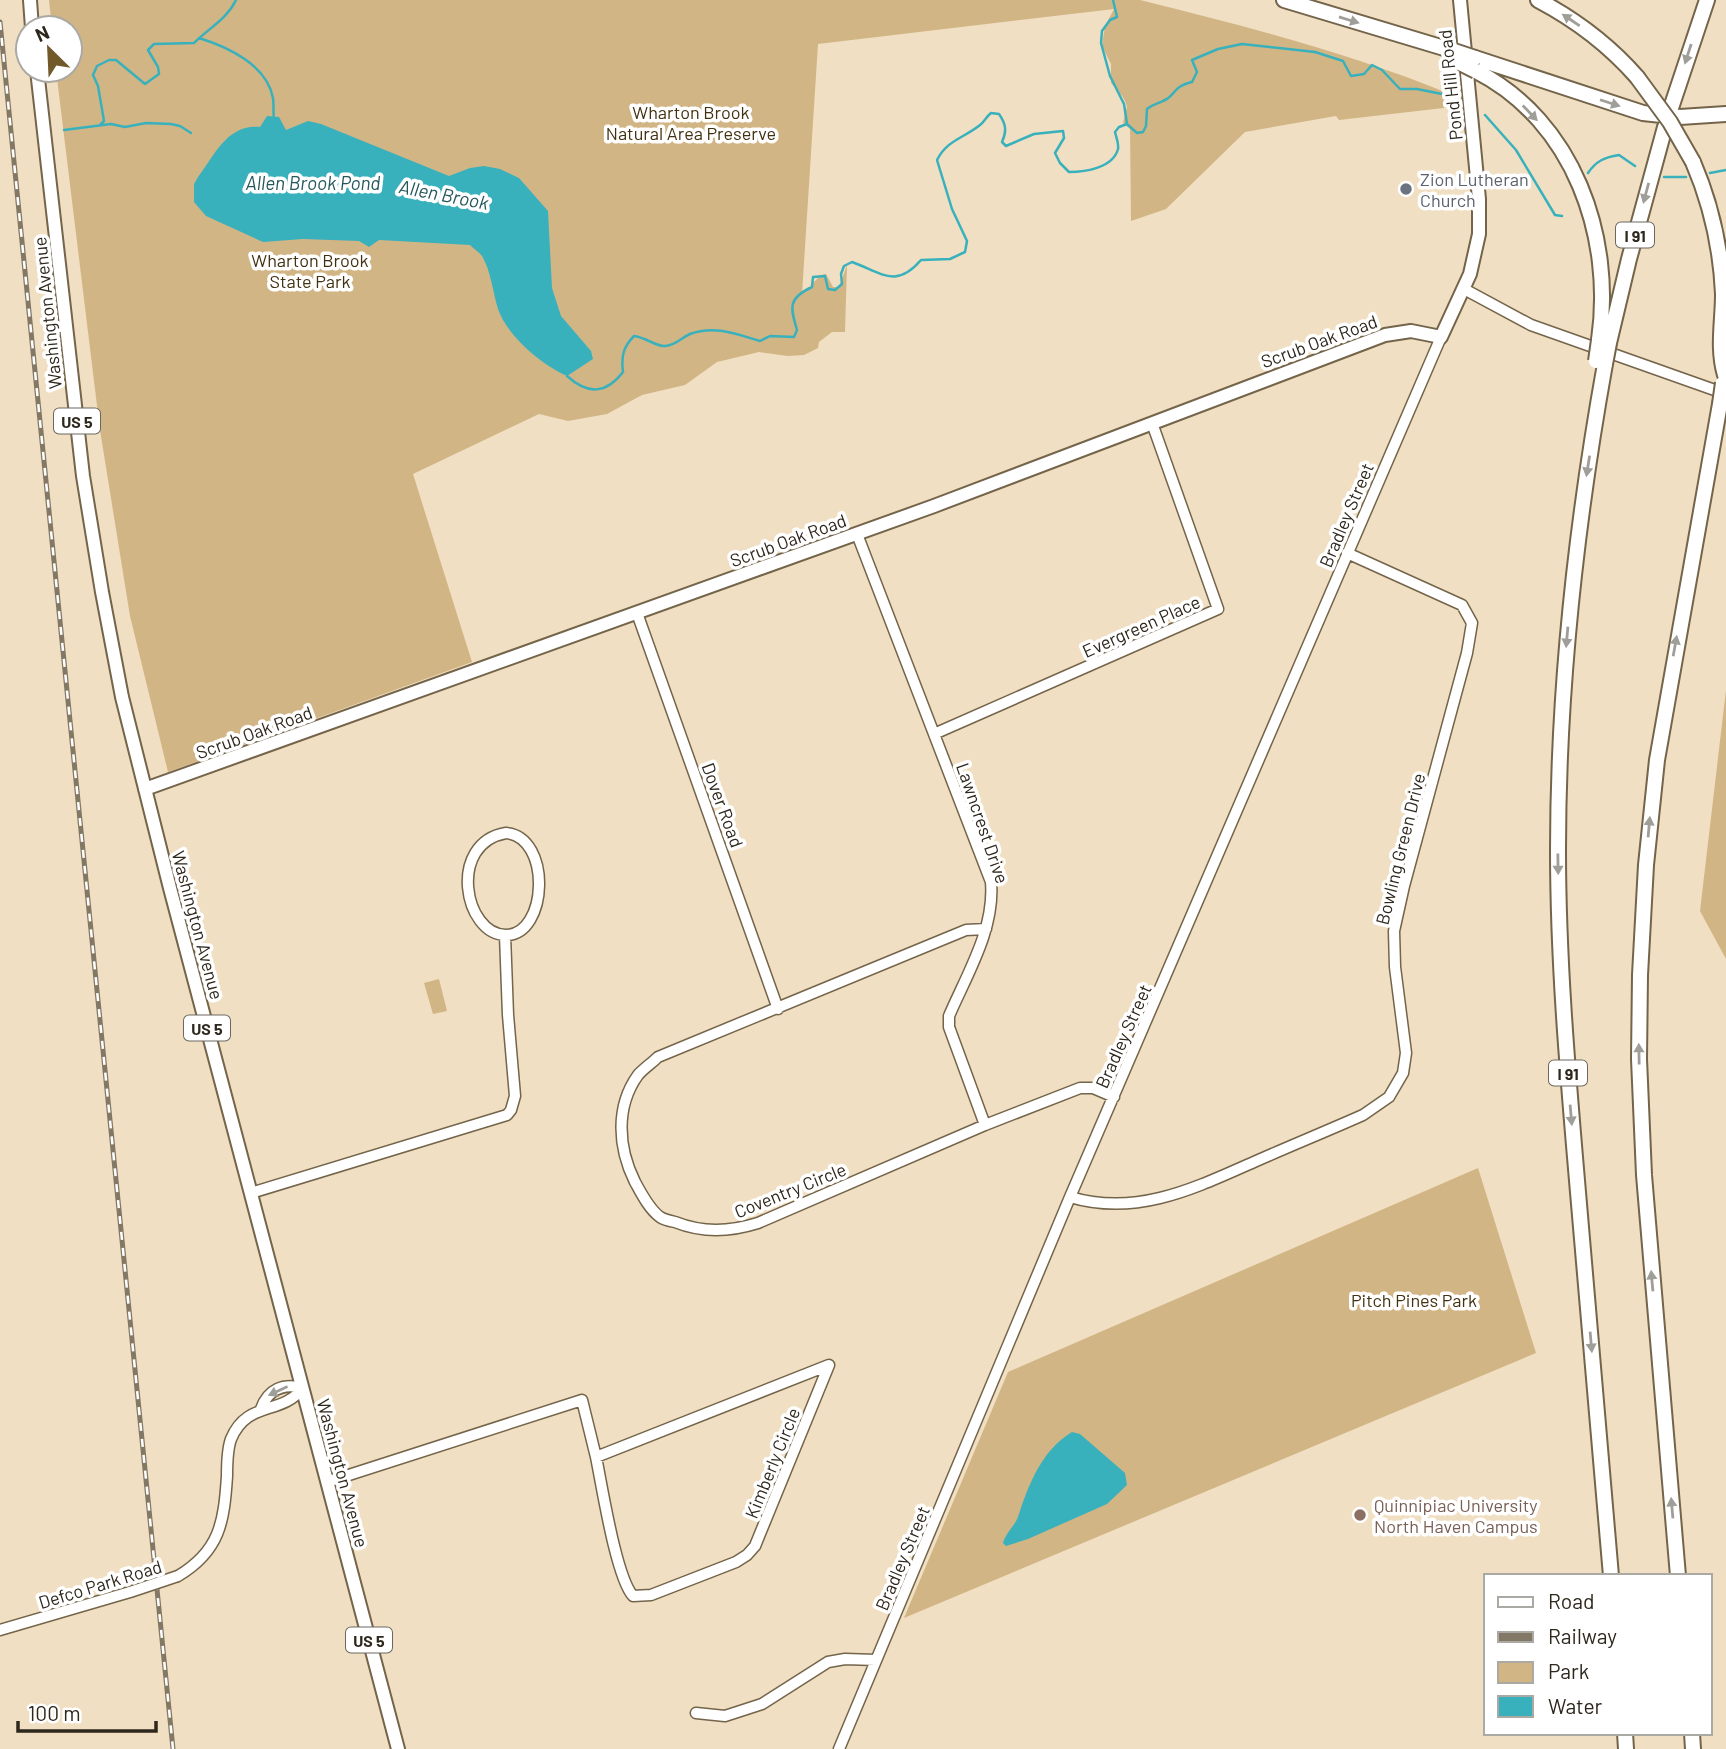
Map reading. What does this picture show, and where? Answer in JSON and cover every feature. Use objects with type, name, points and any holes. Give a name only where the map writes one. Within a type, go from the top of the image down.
[{"type":"highway","points":[[1284,0],[1434,47],[1476,65],[1643,113],[1680,117],[1726,114]]},
{"type":"highway","points":[[1538,0],[1590,33],[1615,53],[1637,77],[1670,122],[1693,162],[1711,212],[1719,249],[1723,310],[1720,350],[1724,385],[1659,747],[1648,837],[1640,965],[1642,1149],[1678,1574]]},
{"type":"highway","name":"I 91","points":[[1611,1574],[1566,1049],[1558,898],[1559,767],[1569,621],[1580,519],[1599,399],[1600,363],[1604,342],[1665,127],[1707,0]]},
{"type":"highway","points":[[1476,65],[1540,124],[1564,154],[1578,180],[1593,218],[1601,257],[1604,342]]},
{"type":"main road","name":"Pond Hill Road","points":[[1441,337],[1464,289],[1476,255],[1480,211],[1460,0]]},
{"type":"main road","name":"Washington Avenue","points":[[38,84],[92,538],[122,697],[398,1749]]},
{"type":"main road","name":"Scrub Oak Road","points":[[145,789],[857,534],[1394,332],[1418,331],[1441,337]]},
{"type":"street","points":[[1464,289],[1531,325],[1724,385]]},
{"type":"street","name":"Bradley Street","points":[[839,1749],[1070,1197],[1441,337]]},
{"type":"street","name":"Evergreen Place","points":[[934,734],[1218,609],[1152,423]]},
{"type":"street","name":"Lawncrest Drive","points":[[857,534],[991,882],[993,903],[986,929],[949,1016],[949,1027],[985,1125]]},
{"type":"street","name":"Bowling Green Drive","points":[[1070,1197],[1096,1203],[1144,1201],[1186,1192],[1363,1115],[1389,1097],[1403,1073],[1406,1053],[1395,967],[1394,931],[1467,653],[1472,623],[1469,613],[1462,605],[1347,553]]},
{"type":"street","name":"Dover Road","points":[[637,613],[778,1009]]},
{"type":"street","points":[[506,833],[513,834],[527,843],[535,860],[539,895],[533,914],[521,929],[505,935],[493,931],[478,915],[470,898],[468,874],[473,856],[479,847],[494,835],[506,833]]},
{"type":"street","name":"Coventry Circle","points":[[986,929],[966,930],[658,1057],[639,1074],[627,1097],[622,1117],[621,1145],[630,1172],[642,1195],[660,1217],[686,1227],[711,1231],[736,1230],[1080,1088],[1093,1088],[1114,1097]]},
{"type":"street","points":[[251,1193],[507,1115],[515,1096],[505,935]]},
{"type":"street","name":"Kimberly Circle","points":[[327,1482],[582,1400],[620,1568],[628,1590],[633,1596],[641,1597],[736,1562],[755,1546],[829,1365],[596,1457]]},
{"type":"street","name":"Defco Park Road","points":[[261,1409],[270,1393],[280,1387],[303,1388]]},
{"type":"street","name":"Defco Park Road","points":[[0,1630],[178,1576],[205,1557],[222,1525],[231,1439],[244,1420],[261,1409],[292,1400],[303,1388]]},
{"type":"street","points":[[696,1713],[725,1716],[762,1704],[828,1662],[845,1659],[876,1660]]},
{"type":"green space","name":"Wharton Brook State Park","points":[[49,0],[1140,0],[1336,53],[1450,94],[1461,102],[1461,106],[1339,120],[1336,116],[1245,132],[1166,209],[1131,221],[1130,129],[1123,123],[1127,106],[1111,83],[1111,64],[1102,46],[1105,26],[1114,9],[818,44],[802,294],[821,275],[826,274],[833,287],[839,287],[847,265],[845,332],[832,332],[819,342],[818,348],[804,355],[759,352],[717,362],[685,385],[642,395],[607,414],[568,421],[539,414],[413,474],[472,662],[168,772],[130,616],[100,430],[58,84],[84,84],[84,14],[50,14]]},
{"type":"green space","points":[[1726,690],[1726,959],[1700,911]]},
{"type":"green space","points":[[439,979],[447,1011],[433,1014],[424,983]]},
{"type":"green space","name":"Pitch Pines Park","points":[[1478,1168],[1536,1353],[904,1618],[1008,1372]]},
{"type":"water","name":"Allen Brook Pond","points":[[267,116],[279,117],[286,130],[308,121],[321,124],[449,176],[484,166],[500,169],[519,178],[548,211],[552,288],[561,316],[591,351],[593,359],[567,376],[526,349],[503,319],[485,262],[470,245],[379,240],[369,247],[359,241],[303,239],[263,242],[206,216],[194,202],[194,184],[198,177],[230,136],[249,127],[260,127]]},
{"type":"water","points":[[1072,1432],[1080,1434],[1125,1473],[1127,1485],[1107,1504],[1006,1546],[1004,1539],[1018,1518],[1038,1468],[1053,1448]]},
{"type":"waterway","points":[[100,125],[104,121],[98,86],[93,75],[97,66],[109,60],[116,60],[145,84],[159,74],[148,50],[154,44],[194,43],[223,18],[236,0]]},
{"type":"waterway","points":[[1113,0],[1117,17],[1110,20],[1102,31],[1101,43],[1110,76],[1124,104],[1127,124]]},
{"type":"waterway","name":"Allen Brook","points":[[199,38],[234,52],[255,67],[269,86],[273,98],[274,120]]},
{"type":"waterway","name":"Allen Brook","points":[[567,376],[589,389],[610,385],[623,372],[624,352],[634,336],[665,346],[690,334],[708,330],[760,341],[770,336],[794,337],[797,330],[793,304],[799,295],[812,287],[813,277],[825,276],[828,289],[835,290],[842,284],[844,266],[852,262],[880,274],[896,276],[912,269],[921,260],[950,259],[965,252],[967,241],[952,209],[937,160],[946,148],[980,125],[991,113],[999,114],[1003,121],[1005,131],[1002,142],[1006,146],[1034,134],[1063,131],[1064,138],[1055,153],[1069,172],[1075,172],[1098,168],[1110,161],[1118,149],[1115,132],[1119,127],[1127,124],[1137,133],[1143,132],[1147,109],[1167,99],[1181,86],[1192,82],[1197,72],[1192,60],[1218,49],[1242,44],[1315,52],[1343,61],[1351,76],[1364,74],[1372,65],[1382,70],[1400,89],[1417,89],[1457,97]]},
{"type":"waterway","name":"Allen Brook","points":[[1485,115],[1516,150],[1555,215],[1562,216]]},
{"type":"waterway","name":"Allen Brook","points":[[64,130],[111,124],[125,127],[146,123],[171,124],[191,133]]},
{"type":"waterway","name":"Allen Brook","points":[[1588,173],[1601,160],[1619,155],[1635,166]]},
{"type":"waterway","name":"Allen Brook","points":[[1710,173],[1726,170]]},
{"type":"waterway","name":"Allen Brook","points":[[1664,177],[1686,177]]},
{"type":"railway","points":[[0,22],[173,1749]]},
{"type":"place","name":"Zion Lutheran Church","points":[[1406,189]]},
{"type":"place","name":"Quinnipiac University North Haven Campus","points":[[1360,1515]]},
{"type":"park label","name":"Wharton Brook Natural Area Preserve","points":[[691,122]]}]
